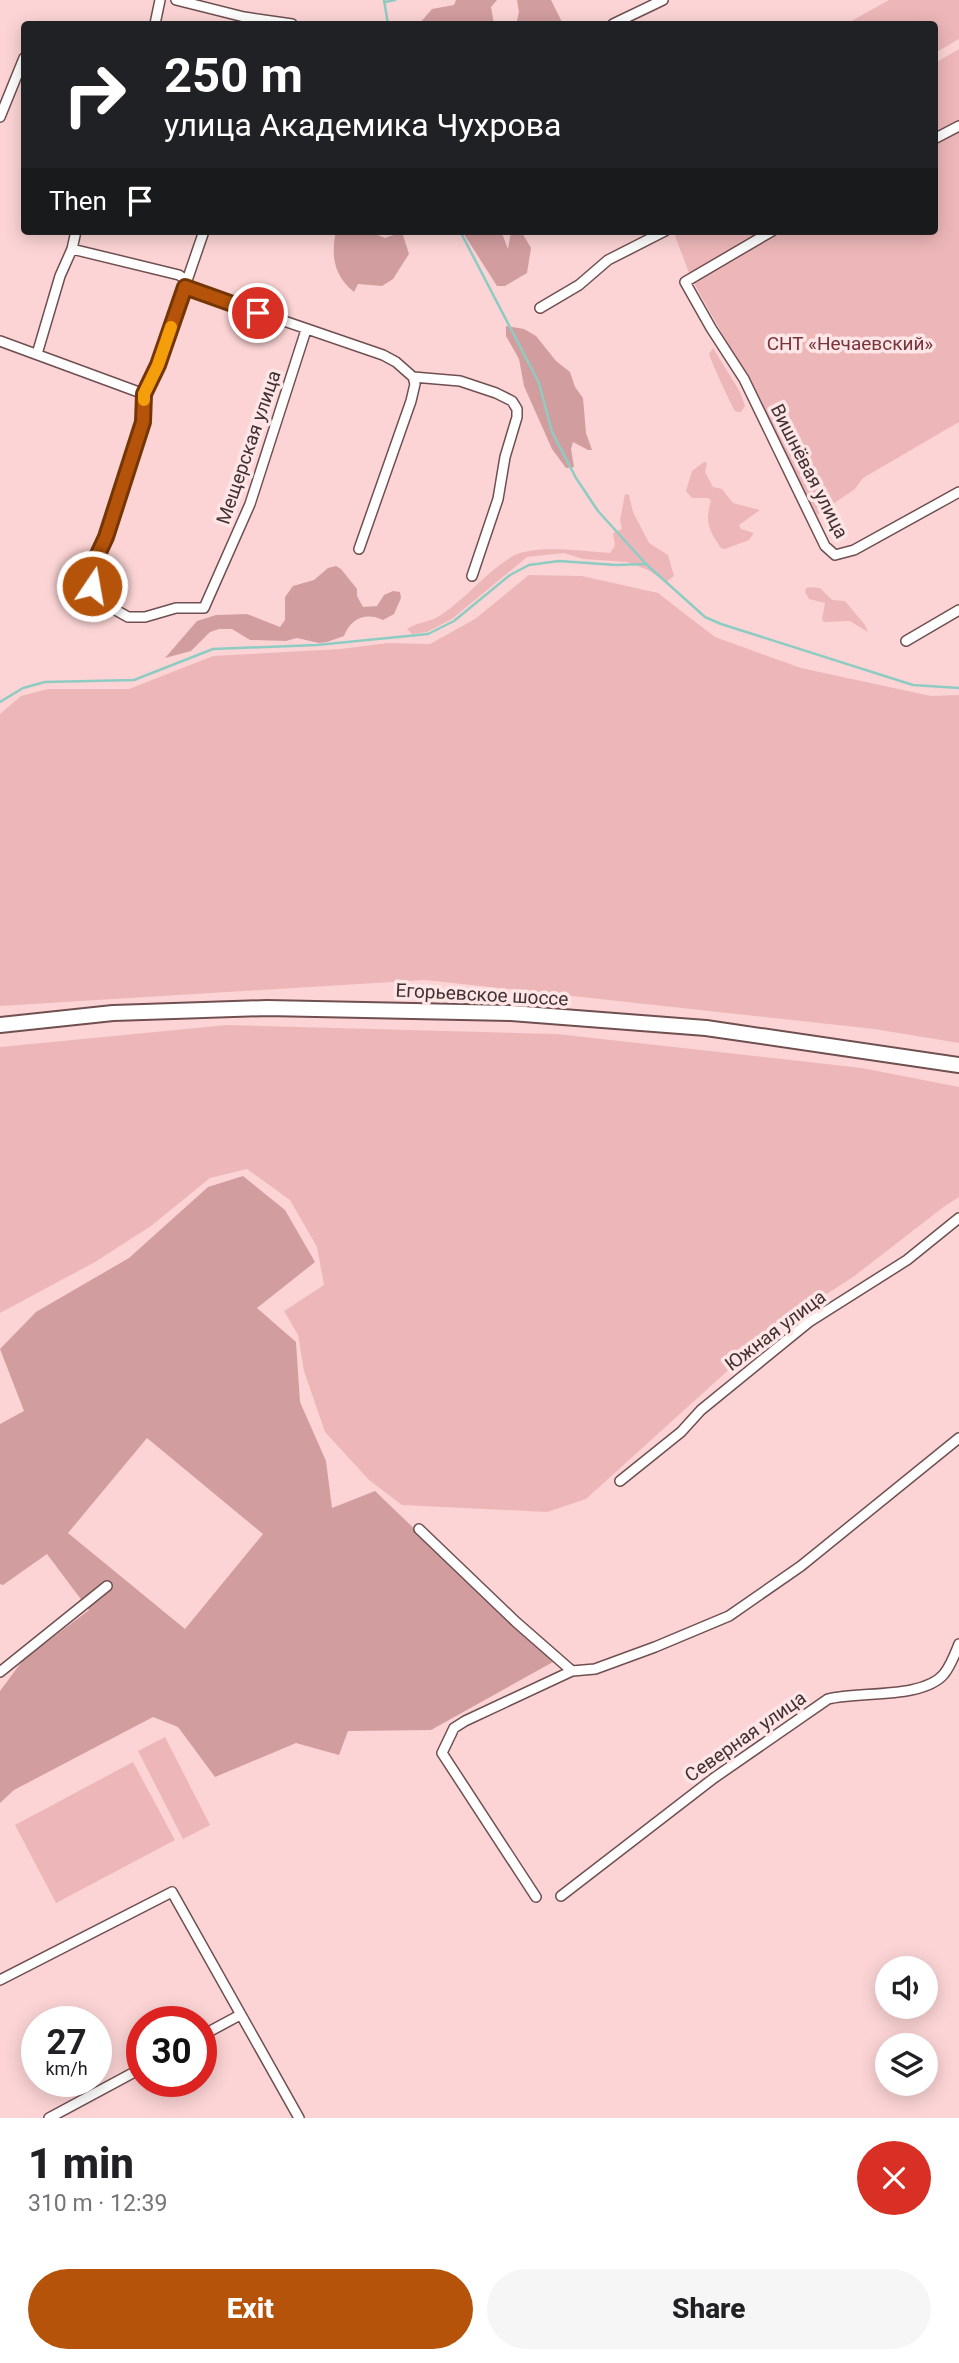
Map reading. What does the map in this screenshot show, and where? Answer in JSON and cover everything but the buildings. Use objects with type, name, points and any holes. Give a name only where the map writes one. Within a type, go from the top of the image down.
[{"type":"main road","name":"Егорьевское шоссе","points":[[0,1025],[114,1013],[267,1008],[511,1013],[706,1028],[959,1065]]},
{"type":"street","points":[[156,21],[160,0]]},
{"type":"street","points":[[176,0],[267,21]]},
{"type":"street","points":[[619,21],[663,0]]},
{"type":"street","points":[[0,117],[21,65]]},
{"type":"street","points":[[938,137],[959,126]]},
{"type":"street","points":[[37,354],[75,235]]},
{"type":"street","points":[[0,341],[144,394],[158,365],[203,235]]},
{"type":"street","points":[[540,308],[579,285],[608,260],[657,235]]},
{"type":"street","name":"Вишнёвая улица","points":[[765,235],[685,282],[744,379],[825,546],[835,555],[854,550],[959,492]]},
{"type":"street","points":[[72,249],[179,275],[186,284],[306,330],[390,358],[413,377],[415,384],[411,401],[359,549]]},
{"type":"street","name":"Мещерская улица","points":[[144,394],[143,422],[106,537],[93,565],[91,582],[97,593],[112,608],[128,617],[145,617],[176,608],[199,609],[206,605],[250,504],[306,330]]},
{"type":"street","points":[[413,377],[460,381],[496,393],[512,401],[517,409],[498,499],[472,576]]},
{"type":"street","points":[[906,641],[959,610]]},
{"type":"street","name":"Южная улица","points":[[620,1481],[681,1432],[701,1410],[809,1322],[907,1260],[959,1218]]},
{"type":"street","points":[[536,1898],[442,1753],[454,1728],[572,1671],[595,1669],[729,1616],[801,1566],[959,1438]]},
{"type":"street","points":[[419,1529],[516,1622],[572,1671]]},
{"type":"street","points":[[0,1672],[107,1586]]},
{"type":"street","name":"Северная улица","points":[[561,1896],[713,1778],[828,1699],[929,1686],[943,1675],[959,1644]]},
{"type":"street","points":[[0,1980],[172,1892],[299,2118]]},
{"type":"street","points":[[217,2027],[240,2015]]},
{"type":"street","points":[[49,2118],[126,2077]]},
{"type":"green space","points":[[889,0],[959,0],[959,39],[938,51],[938,21],[851,21]]},
{"type":"green space","name":"СНТ «Нечаевский»","points":[[959,49],[959,422],[863,478],[855,489],[817,515],[691,278],[675,236],[938,235],[938,61]]},
{"type":"green space","points":[[713,348],[740,392],[745,406],[741,412],[735,411],[717,374],[709,354]]},
{"type":"green space","points":[[704,462],[707,463],[705,472],[713,487],[722,489],[733,503],[760,510],[739,525],[741,529],[754,533],[749,540],[721,548],[709,525],[711,500],[692,498],[686,491],[692,471]]},
{"type":"green space","points":[[625,494],[629,495],[633,512],[649,543],[668,555],[674,576],[666,582],[648,570],[627,562],[583,559],[564,553],[527,557],[452,619],[427,632],[412,634],[407,629],[441,615],[503,562],[522,552],[560,549],[610,553],[615,546],[613,533],[622,529],[620,520]]},
{"type":"green space","points":[[529,575],[582,576],[658,593],[715,637],[801,668],[931,696],[959,695],[959,1043],[874,1029],[425,980],[0,1006],[0,714],[21,696],[48,689],[129,689],[213,656],[340,649],[388,643],[430,644],[475,619]]},
{"type":"green space","points":[[806,588],[820,588],[832,600],[845,601],[868,632],[850,621],[824,622],[822,619],[825,603],[809,599],[805,592]]},
{"type":"green space","points":[[227,1025],[557,1034],[862,1068],[959,1087],[959,1197],[853,1277],[777,1326],[586,1499],[547,1512],[402,1505],[369,1480],[325,1432],[304,1371],[298,1335],[284,1311],[324,1285],[317,1247],[290,1200],[247,1169],[210,1178],[151,1226],[95,1262],[0,1313],[0,1047]]},
{"type":"green space","points":[[165,1737],[210,1825],[183,1839],[138,1751]]},
{"type":"green space","points":[[133,1762],[175,1840],[56,1903],[15,1825]]},
{"type":"shaded area","points":[[456,0],[497,0],[491,7],[493,21],[422,21],[432,9],[454,5]]},
{"type":"shaded area","points":[[517,0],[551,0],[562,21],[517,21],[519,12]]},
{"type":"shaded area","points":[[336,235],[378,235],[385,238],[403,235],[409,254],[393,279],[382,286],[358,284],[354,292],[338,272],[334,248]]},
{"type":"shaded area","points":[[465,235],[503,235],[508,249],[510,235],[523,235],[531,248],[527,273],[505,286],[497,286]]},
{"type":"shaded area","points":[[506,326],[524,329],[536,336],[556,361],[570,372],[575,387],[583,398],[586,433],[592,450],[573,442],[571,449],[574,467],[566,468],[552,449],[524,386],[519,359],[506,336]]},
{"type":"shaded area","points":[[336,566],[357,589],[357,596],[363,607],[377,606],[384,595],[393,591],[400,592],[401,598],[394,614],[383,620],[360,618],[344,636],[319,643],[297,638],[286,641],[250,640],[232,629],[219,629],[210,632],[191,651],[165,658],[197,621],[216,615],[247,614],[280,627],[285,620],[285,597],[293,586],[314,580],[328,568]]},
{"type":"shaded area","points":[[243,1176],[285,1210],[315,1262],[257,1308],[296,1342],[300,1402],[326,1461],[332,1508],[375,1491],[553,1662],[431,1730],[348,1731],[339,1755],[296,1743],[215,1777],[178,1727],[153,1717],[14,1790],[0,1803],[0,1691],[23,1660],[89,1610],[47,1554],[3,1585],[0,1584],[0,1424],[24,1411],[0,1349],[36,1312],[129,1258],[208,1187]],"holes":[[[147,1438],[263,1534],[185,1629],[68,1533]]]},
{"type":"waterway","points":[[384,0],[388,21]]},
{"type":"waterway","points":[[385,2],[395,0]]},
{"type":"waterway","points":[[462,235],[539,383],[552,432],[576,478],[598,511],[646,564],[705,617],[721,624],[913,685],[959,688]]},
{"type":"waterway","points":[[0,702],[23,688],[45,682],[134,680],[213,649],[317,645],[428,634],[454,621],[510,575],[529,565],[559,561],[645,564]]},
{"type":"slow traffic","points":[[144,400],[171,327]]},
{"type":"route","points":[[92,586],[90,576],[93,565],[106,537],[143,422],[144,394],[158,365],[185,287],[258,313]]}]
